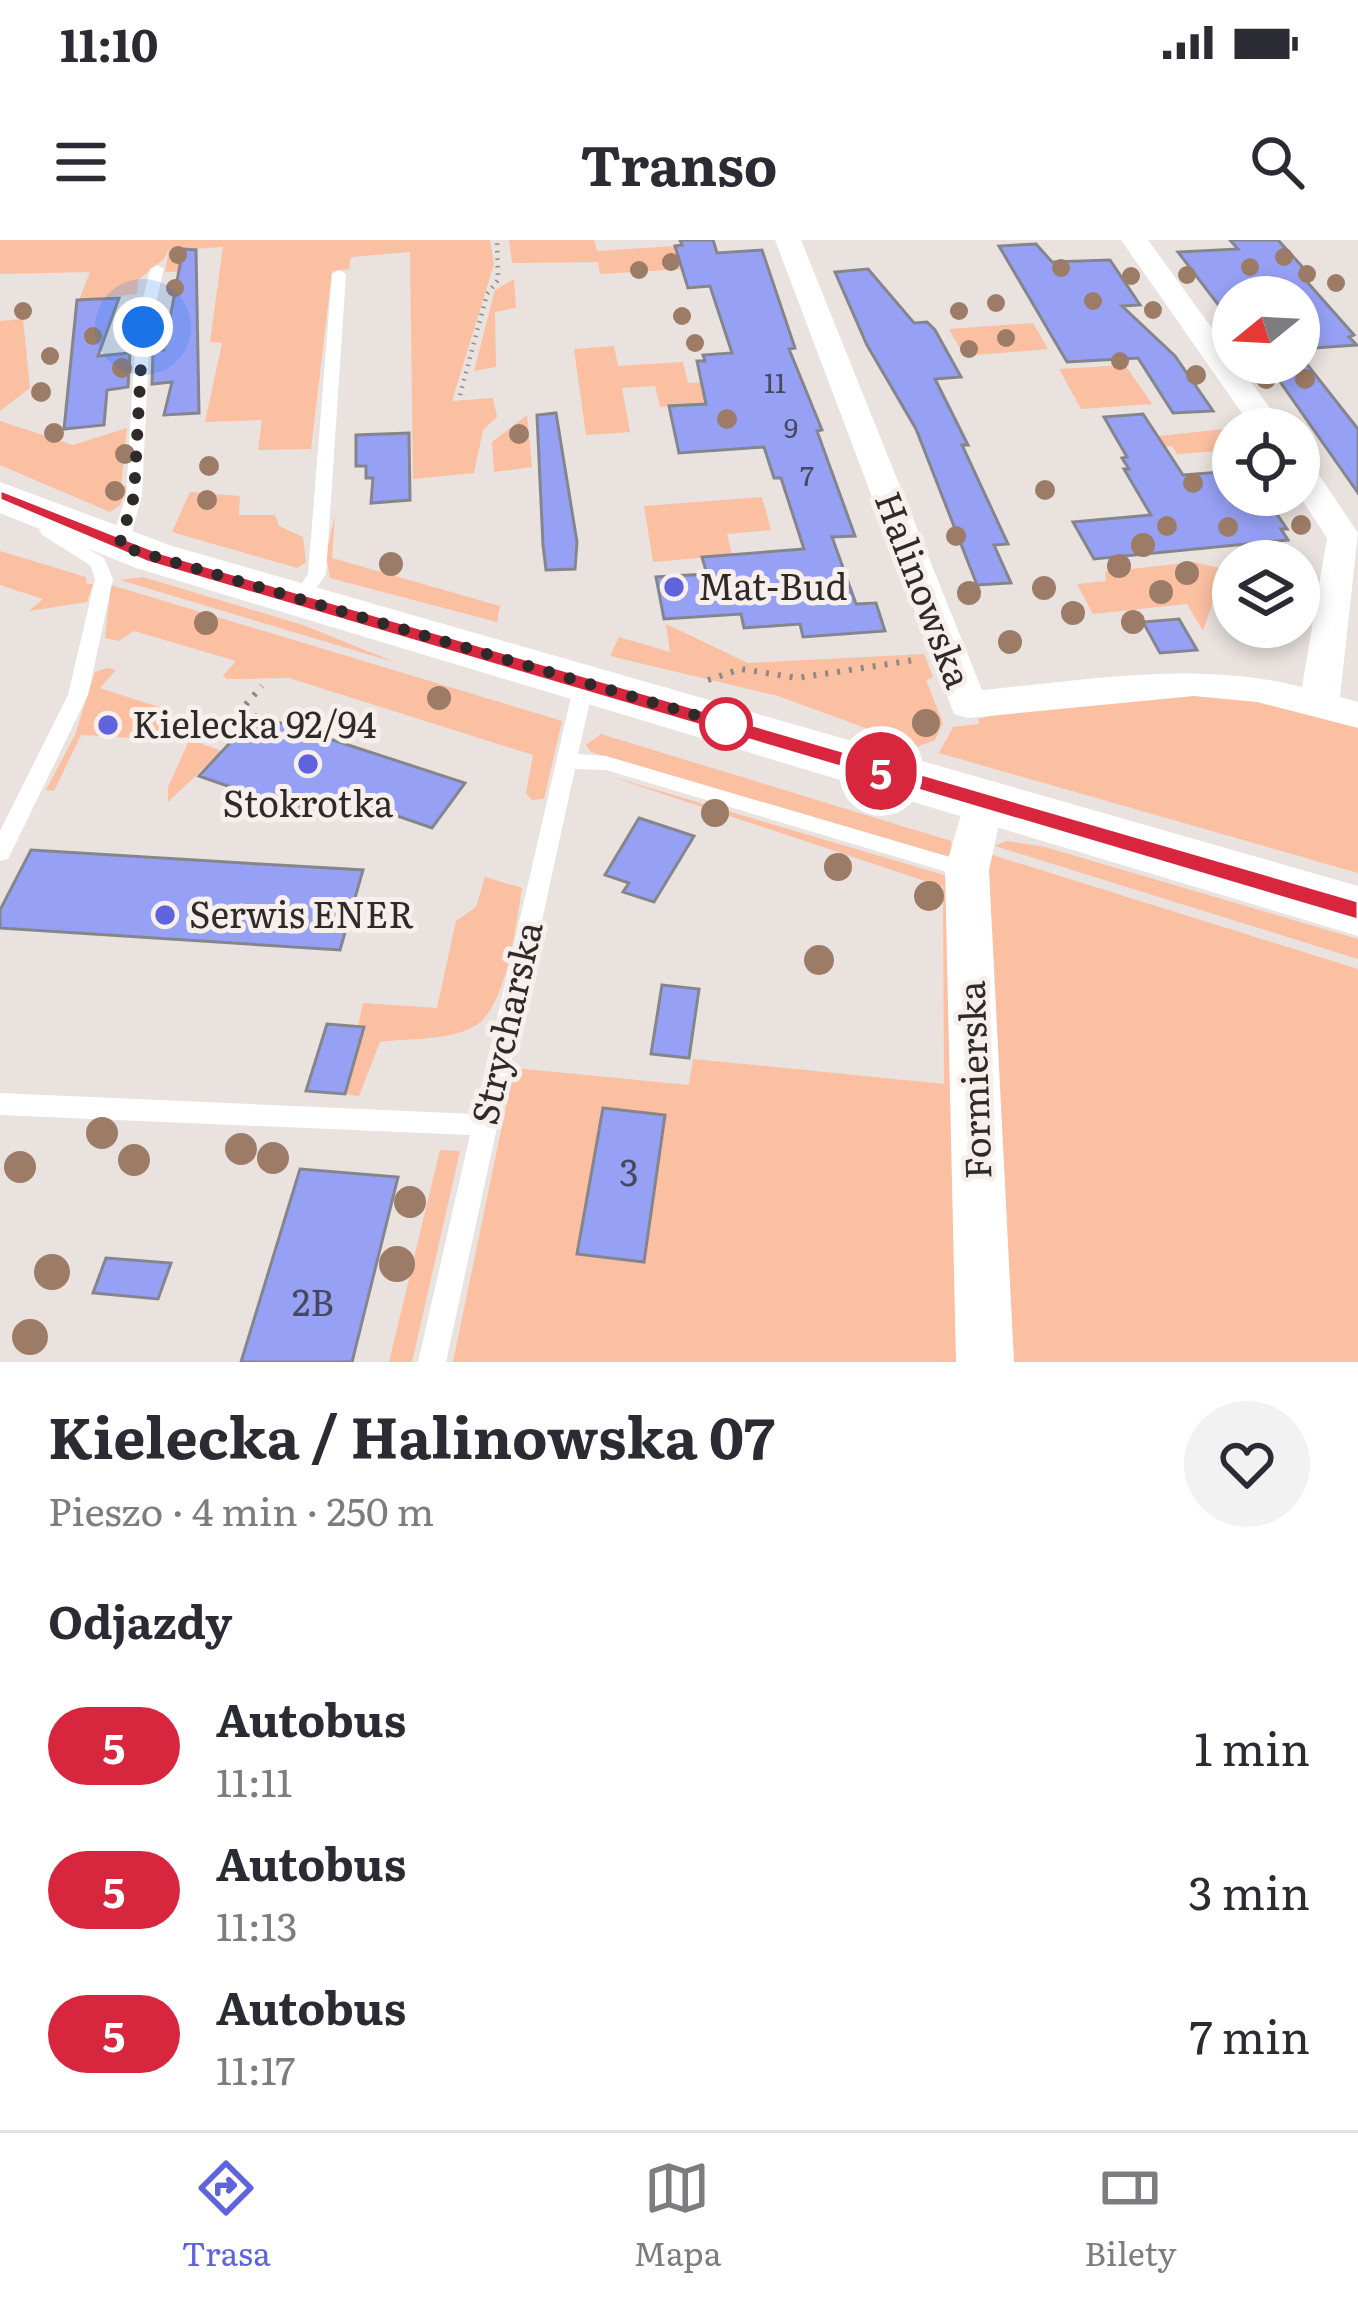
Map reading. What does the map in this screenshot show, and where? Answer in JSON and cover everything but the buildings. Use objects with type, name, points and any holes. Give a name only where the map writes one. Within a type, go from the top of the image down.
[{"type":"main road","points":[[0,496],[126,561]]},
{"type":"main road","points":[[24,526],[126,561],[299,600],[1358,910]]},
{"type":"street","name":"Halinowska","points":[[788,240],[968,705],[1194,683],[1257,689],[1358,715]]},
{"type":"street","points":[[1135,240],[1254,408]]},
{"type":"street","points":[[1319,705],[1348,524],[1320,493]]},
{"type":"street","name":"Formierska","points":[[983,801],[967,870],[986,1362]]},
{"type":"lane","points":[[0,853],[78,695],[126,561],[143,327],[158,269]]},
{"type":"lane","points":[[299,600],[316,574],[339,274]]},
{"type":"lane","name":"Strycharska","points":[[433,1362],[584,683]]},
{"type":"lane","points":[[567,761],[606,763],[967,870]]},
{"type":"lane","points":[[0,1104],[484,1125]]},
{"type":"path","points":[[460,395],[487,294],[499,280],[497,240]]},
{"type":"path","points":[[708,680],[741,669],[797,678],[889,668],[930,656]]},
{"type":"path","points":[[246,726],[232,720],[262,686]]},
{"type":"shaded area","points":[[0,240],[490,240],[494,264],[452,401],[493,398],[497,417],[483,430],[474,473],[413,479],[410,252],[351,257],[349,269],[332,271],[311,449],[258,450],[262,420],[205,422],[222,343],[210,342],[223,247],[194,249],[190,271],[165,272],[169,248],[164,259],[138,280],[137,294],[79,300],[90,272],[0,274]]},
{"type":"shaded area","points":[[509,240],[594,240],[597,251],[675,246],[681,264],[699,268],[600,274],[598,262],[512,263]]},
{"type":"shaded area","points":[[514,279],[516,308],[495,312],[496,367],[474,371],[495,290]]},
{"type":"shaded area","points":[[23,319],[30,388],[0,411],[0,321]]},
{"type":"shaded area","points":[[1033,323],[1048,349],[964,356],[949,329]]},
{"type":"shaded area","points":[[614,346],[618,366],[683,362],[688,383],[727,381],[734,402],[660,407],[655,386],[622,388],[630,432],[586,435],[574,349]]},
{"type":"shaded area","points":[[1125,365],[1152,404],[1081,409],[1059,369]]},
{"type":"shaded area","points":[[527,415],[532,467],[494,472],[492,442]]},
{"type":"shaded area","points":[[0,421],[73,445],[127,428],[121,486],[129,486],[120,505],[110,512],[0,465]]},
{"type":"shaded area","points":[[1212,430],[1212,452],[1177,454],[1172,446],[1156,447],[1149,437]]},
{"type":"shaded area","points":[[190,492],[240,496],[239,515],[275,515],[279,526],[303,537],[306,562],[297,568],[172,532]]},
{"type":"shaded area","points":[[762,497],[771,530],[727,534],[732,555],[653,562],[644,506]]},
{"type":"shaded area","points":[[335,515],[332,558],[500,606],[497,622],[330,578],[326,555]]},
{"type":"shaded area","points":[[0,551],[86,577],[87,584],[93,584],[87,602],[29,611],[43,599],[0,585]]},
{"type":"shaded area","points":[[1193,562],[1212,566],[1212,604],[1203,631],[1187,604],[1093,614],[1077,584],[1106,581],[1105,572]]},
{"type":"shaded area","points":[[143,577],[303,625],[397,663],[120,580]]},
{"type":"shaded area","points":[[111,585],[562,721],[544,799],[532,800],[526,793],[533,755],[289,678],[227,679],[223,676],[236,661],[134,631],[119,641],[105,638]]},
{"type":"shaded area","points":[[666,624],[748,663],[924,654],[933,677],[926,680],[943,723],[935,740],[917,747],[778,696],[610,656],[619,637],[670,652]]},
{"type":"shaded area","points":[[116,670],[100,688],[171,711],[161,721],[174,726],[177,735],[222,751],[168,802],[168,787],[189,741],[81,735],[54,791],[46,790],[75,735],[95,672]]},
{"type":"shaded area","points":[[1201,693],[1235,695],[1358,727],[1358,873],[939,753],[953,727],[979,724],[978,719],[1003,713]]},
{"type":"shaded area","points":[[601,734],[951,841],[952,859],[591,752],[586,745]]},
{"type":"shaded area","points":[[606,775],[944,875],[949,883],[963,1362],[453,1362],[514,1068],[689,1085],[693,1059],[944,1084],[943,887]]},
{"type":"shaded area","points":[[1006,841],[1045,847],[1358,939],[1358,959],[995,846]]},
{"type":"shaded area","points":[[986,853],[1358,969],[1358,1362],[1007,1362]]},
{"type":"shaded area","points":[[485,877],[522,888],[508,964],[485,1018],[463,1032],[380,1042],[359,1096],[345,1094],[364,1028],[358,1027],[363,1003],[437,1008],[456,921],[476,907]]},
{"type":"shaded area","points":[[440,1150],[460,1151],[412,1362],[389,1362]]},
{"type":"bus line","name":"5","points":[[0,496],[154,557],[1358,911]]},
{"type":"place","name":"Mat-Bud","points":[[674,587]]},
{"type":"place","name":"Kielecka 92/94","points":[[108,725]]},
{"type":"place","name":"Stokrotka","points":[[308,764]]},
{"type":"place","name":"Serwis ENER","points":[[165,915]]},
{"type":"route","points":[[143,327],[134,496],[119,546],[726,724]]}]
